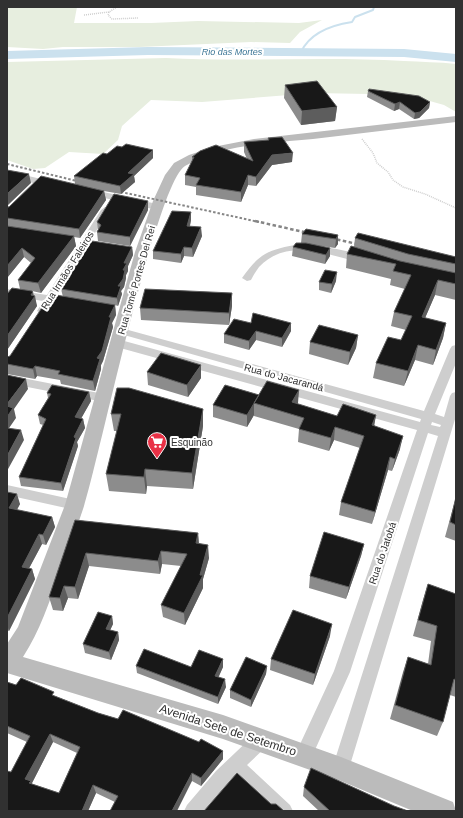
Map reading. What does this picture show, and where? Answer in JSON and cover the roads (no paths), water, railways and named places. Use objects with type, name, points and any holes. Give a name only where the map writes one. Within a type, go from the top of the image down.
[{"type":"main road","name":"Rua Tomé Portes Del Rei","points":[[7,663],[27,632],[75,505],[104,398],[138,251],[171,175],[178,165],[193,157],[217,149],[254,142],[456,119]]},
{"type":"main road","name":"Avenida Sete de Setembro","points":[[7,663],[223,727],[341,769],[444,811]]},
{"type":"street","points":[[7,174],[36,185],[61,186]]},
{"type":"street","points":[[84,191],[157,207]]},
{"type":"street","name":"Rua Irmãos Faleiros","points":[[37,318],[80,243],[113,197]]},
{"type":"street","points":[[80,243],[98,246]]},
{"type":"street","points":[[247,278],[257,263],[269,255],[294,247],[347,255],[368,262]]},
{"type":"street","points":[[7,292],[65,302]]},
{"type":"street","name":"Rua do Jacarandá","points":[[119,337],[241,365],[307,389],[446,428]]},
{"type":"street","name":"Rua do Jacarandá","points":[[119,337],[235,376],[307,389]]},
{"type":"street","name":"Rua do Jatobá","points":[[304,755],[342,672],[426,422],[456,349]]},
{"type":"street","points":[[235,376],[241,365]]},
{"type":"street","points":[[7,379],[104,398]]},
{"type":"street","points":[[341,769],[456,396]]},
{"type":"street","points":[[7,490],[75,505]]},
{"type":"street","points":[[193,811],[222,777],[261,740]]},
{"type":"street","points":[[235,766],[284,811]]},
{"type":"waterway","points":[[301,52],[305,45],[322,31],[337,25],[352,22],[355,17],[373,10],[374,7]]},
{"type":"waterway","name":"Rio das Mortes","points":[[7,55],[148,51],[404,53],[456,58]]},
{"type":"railway","points":[[7,164],[85,183]]},
{"type":"railway","points":[[112,190],[259,222]]},
{"type":"railway","points":[[255,221],[366,246]]},
{"type":"place","name":"Esquinão","points":[[157,459]]}]
